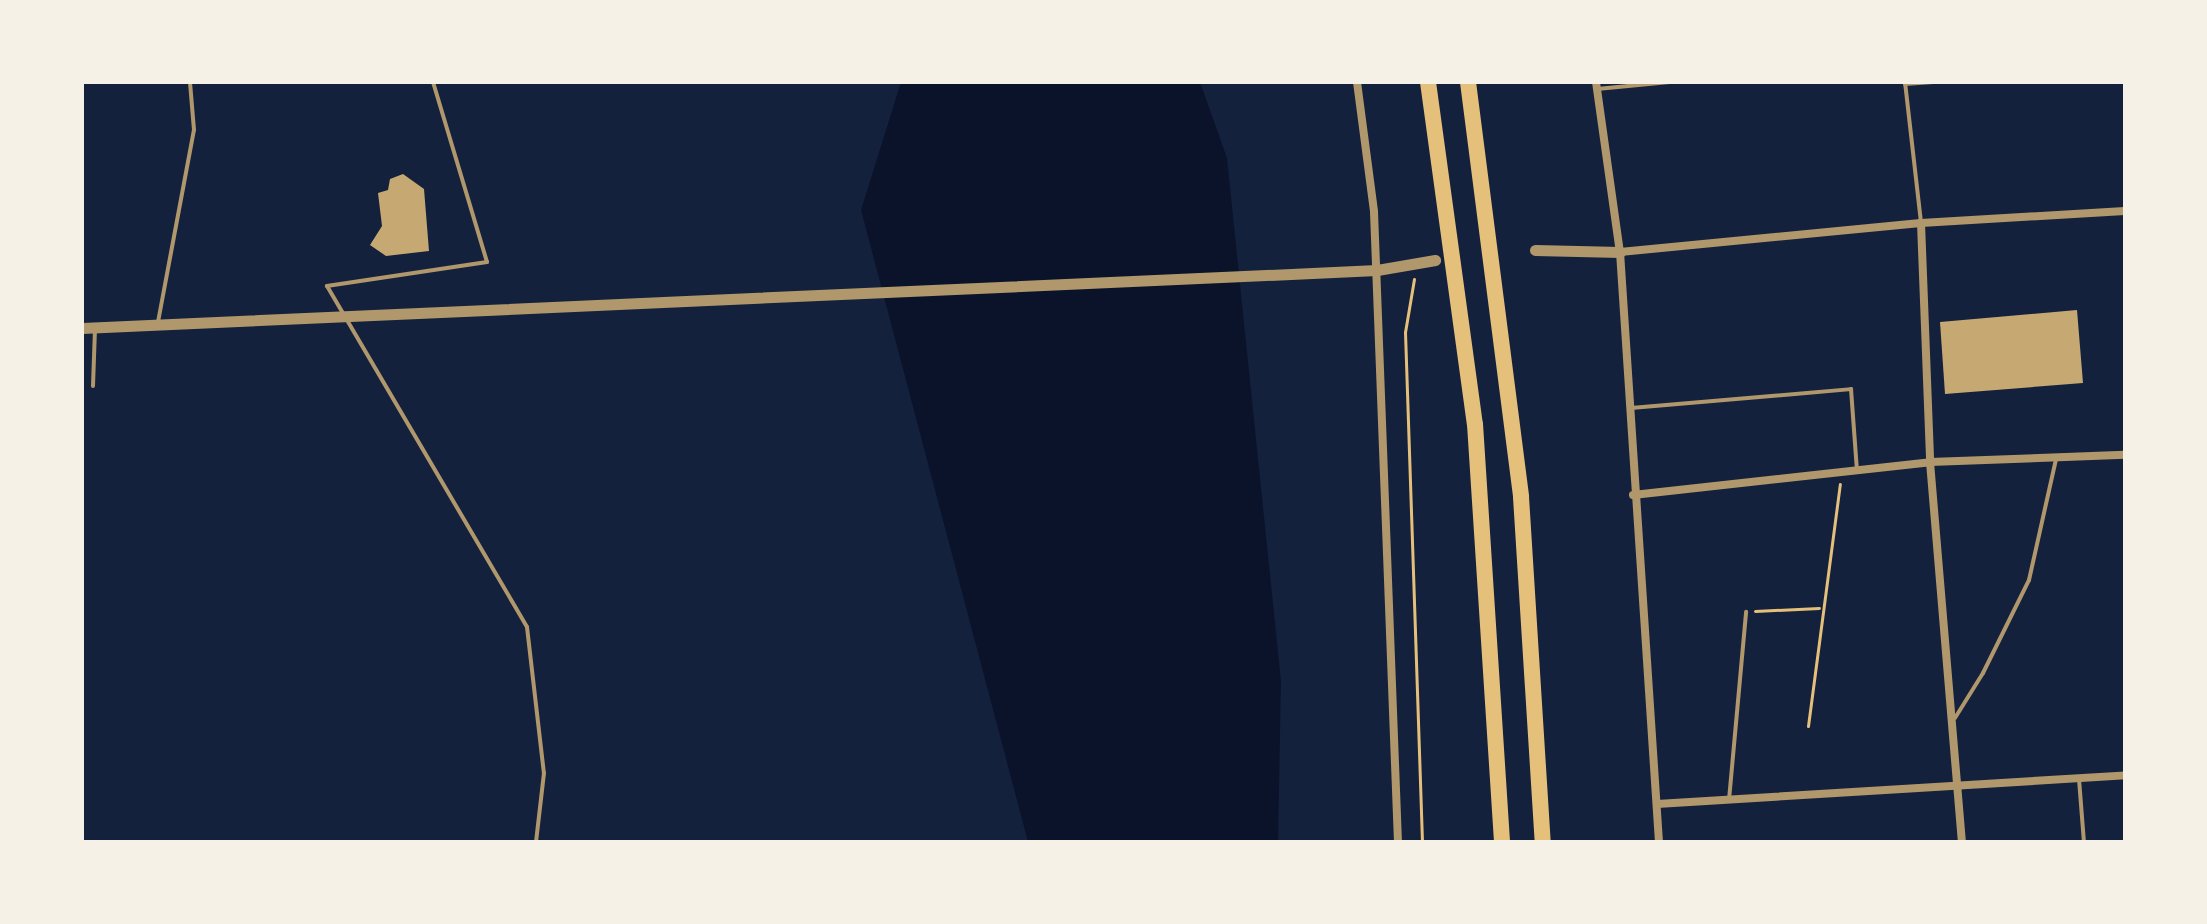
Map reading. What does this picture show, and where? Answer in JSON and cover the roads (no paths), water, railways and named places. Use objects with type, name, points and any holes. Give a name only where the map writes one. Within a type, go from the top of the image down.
[{"type":"highway","points":[[1428,82],[1475,424],[1502,842]]},
{"type":"highway","points":[[1468,82],[1497,277],[1521,497],[1543,842]]},
{"type":"street","points":[[1357,82],[1377,270],[1398,842]]},
{"type":"street","points":[[1597,86],[1620,252],[1633,495],[1659,842]]},
{"type":"street","points":[[1535,250],[1620,252],[1921,223],[2125,211]]},
{"type":"street","points":[[1921,223],[1930,462],[1962,842]]},
{"type":"street","points":[[82,328],[479,307],[1377,270],[1435,260]]},
{"type":"street","points":[[1633,495],[1930,462],[2125,455]]},
{"type":"street","points":[[1657,804],[1728,803],[1958,789],[2125,775]]},
{"type":"lane","points":[[158,324],[194,130],[190,82]]},
{"type":"lane","points":[[433,82],[487,262],[327,286],[527,627],[544,773],[536,842]]},
{"type":"lane","points":[[1597,86],[1670,82]]},
{"type":"lane","points":[[1921,223],[1905,83],[1937,82]]},
{"type":"lane","points":[[93,386],[95,327]]},
{"type":"lane","points":[[1628,408],[1851,389],[1857,470]]},
{"type":"lane","points":[[1952,722],[1983,673],[2029,580],[2056,459]]},
{"type":"lane","points":[[1728,803],[1746,612]]},
{"type":"lane","points":[[2079,779],[2084,842]]},
{"type":"water","points":[[901,82],[1200,82],[1227,158],[1281,681],[1278,842],[1028,842],[861,210]]}]
